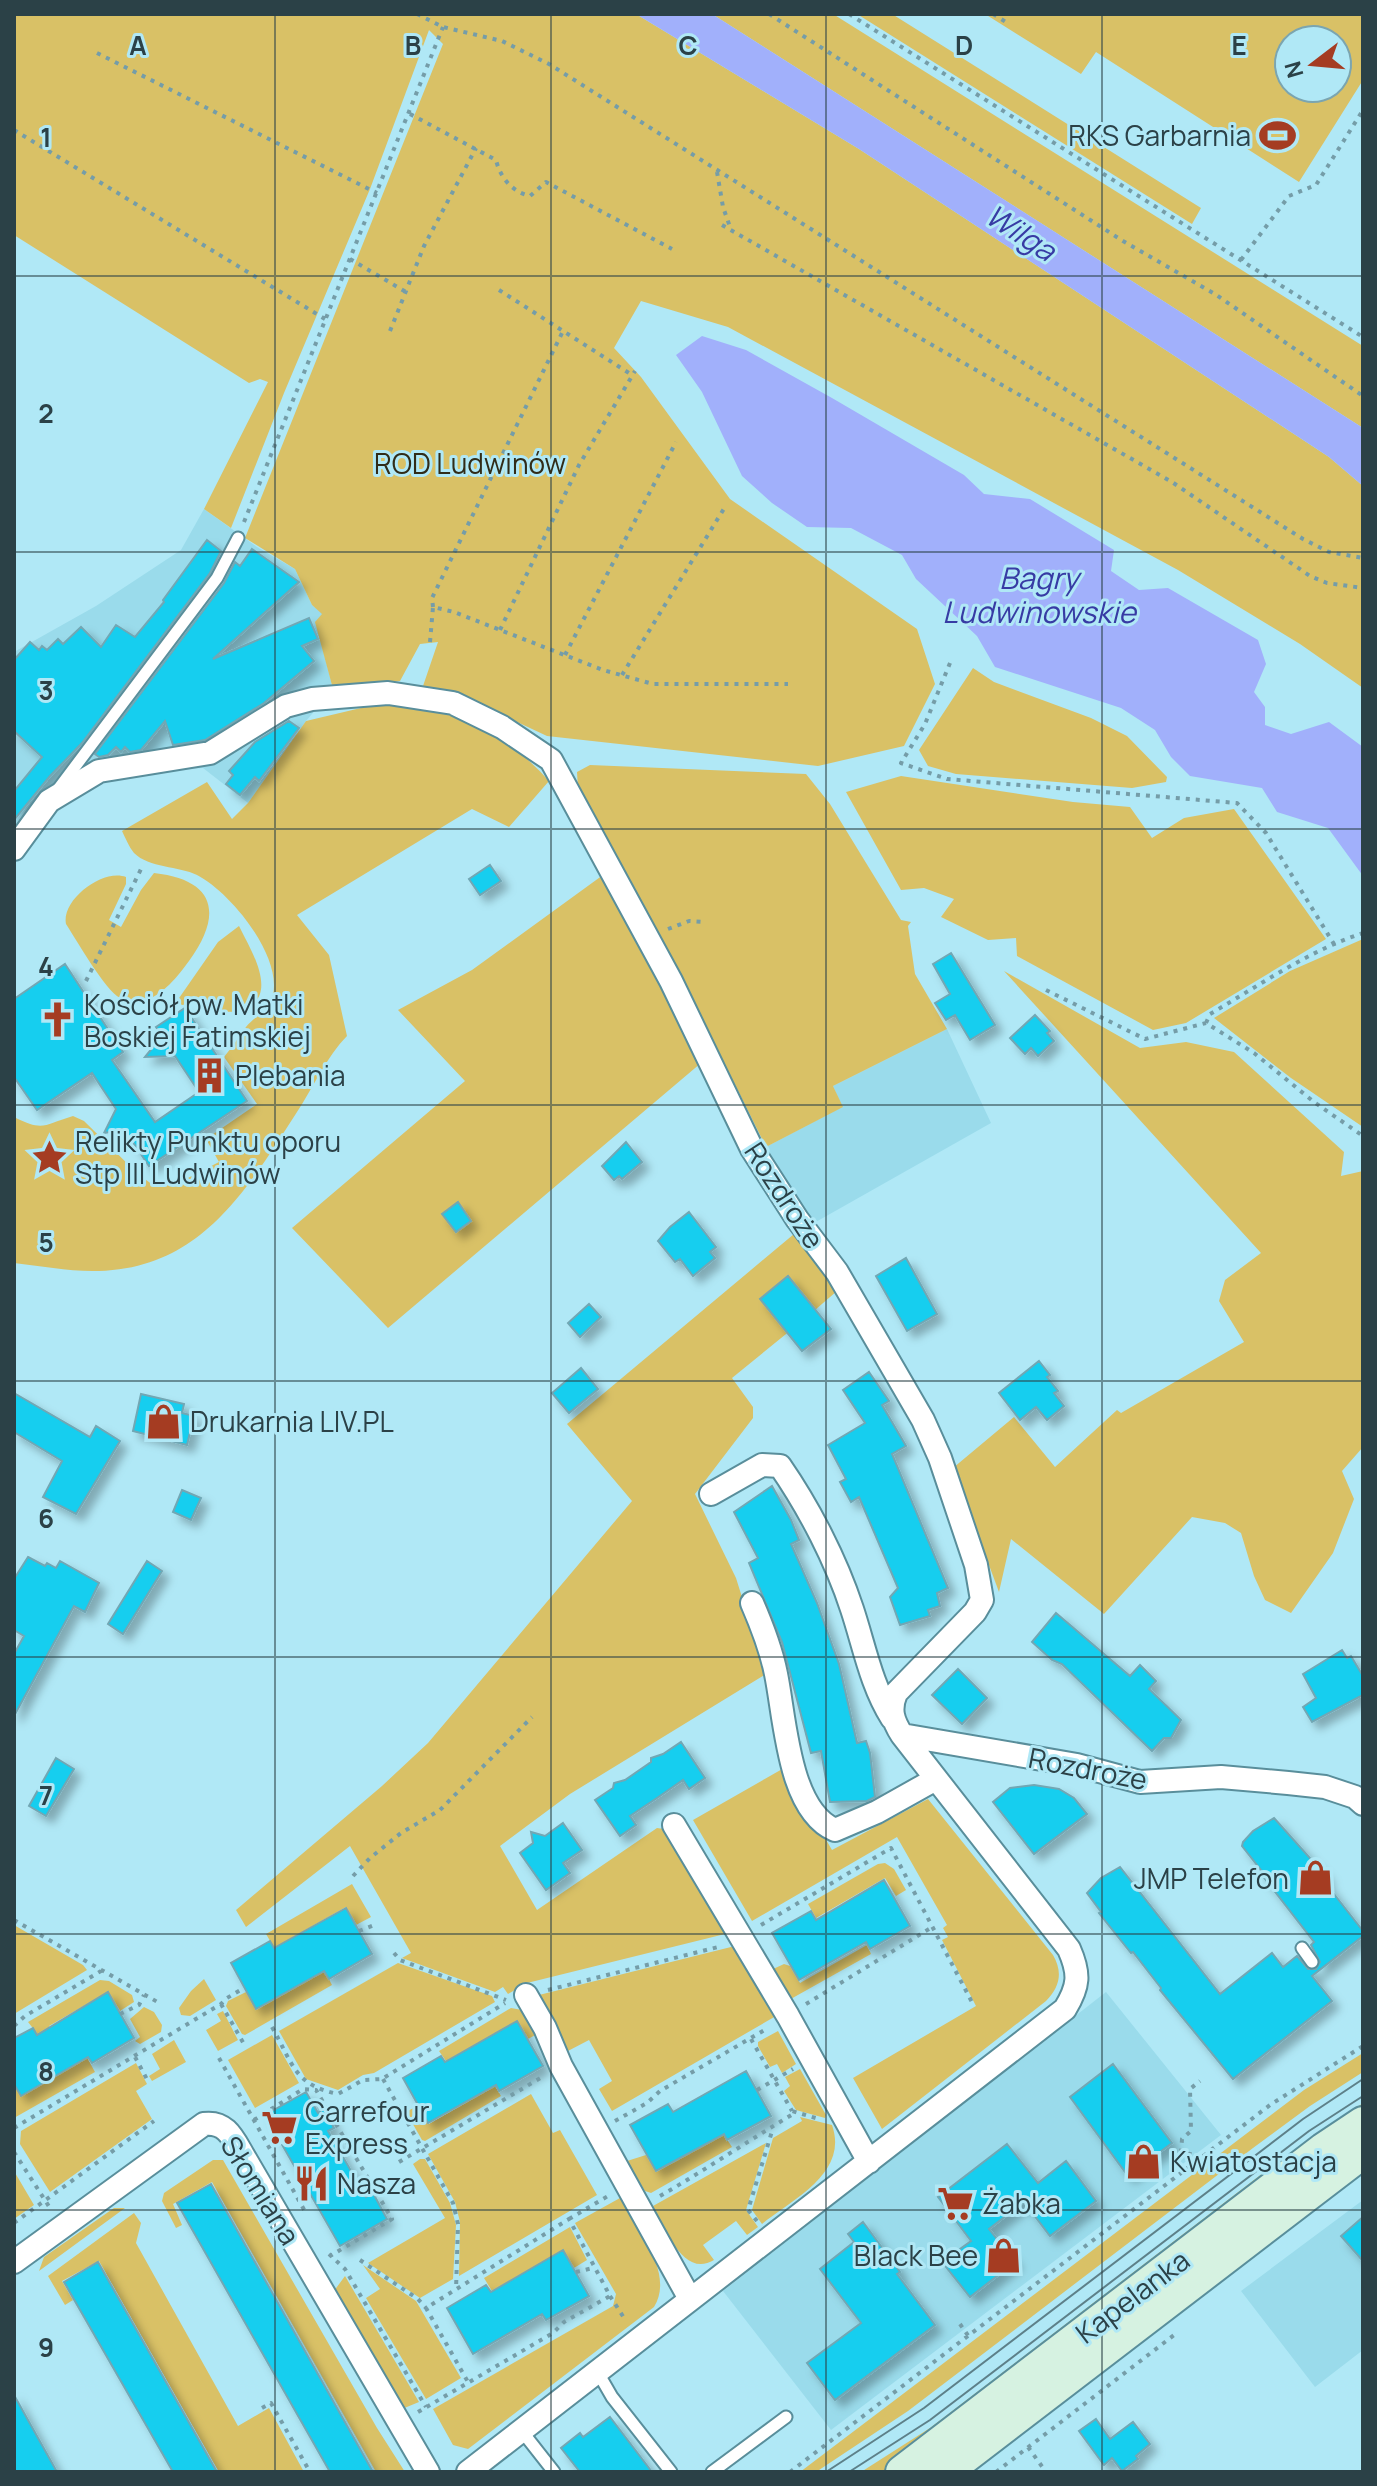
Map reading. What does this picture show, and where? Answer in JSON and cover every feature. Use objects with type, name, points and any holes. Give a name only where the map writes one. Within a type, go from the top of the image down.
[{"type":"main road","name":"Kapelanka","points":[[902,2472],[1324,2149],[1363,2123]]},
{"type":"main road","name":"Kapelanka","points":[[945,2472],[1363,2152]]},
{"type":"street","name":"Rozdroże","points":[[14,849],[49,801],[99,771],[210,753],[286,706],[312,699],[388,693],[453,703],[502,727],[551,760],[647,936],[752,1149],[797,1219],[837,1272],[923,1420],[940,1458],[976,1565],[982,1593],[979,1606],[898,1689],[892,1705],[898,1729],[1077,1765],[1140,1782],[1221,1777],[1288,1783],[1325,1787],[1355,1797],[1363,1804]]},
{"type":"street","points":[[468,2472],[1065,2009],[1075,1992],[1077,1968],[1069,1949],[898,1729],[876,1688],[844,1585],[780,1466],[762,1465],[711,1494]]},
{"type":"street","points":[[752,1603],[767,1639],[776,1673],[793,1773],[824,1826],[835,1830],[851,1825],[936,1779]]},
{"type":"street","points":[[674,1825],[788,2016],[869,2162]]},
{"type":"street","points":[[517,1998],[545,2028],[561,2066],[690,2299]]},
{"type":"street","name":"Słomiana","points":[[14,2262],[204,2124],[216,2123],[227,2129],[428,2472]]},
{"type":"lane","points":[[49,801],[217,578],[238,538]]},
{"type":"lane","points":[[1302,1948],[1312,1962]]},
{"type":"lane","points":[[597,2371],[612,2397],[671,2472]]},
{"type":"lane","points":[[712,2472],[786,2417]]},
{"type":"lane","points":[[521,2430],[554,2472]]},
{"type":"path","points":[[417,14],[443,27],[502,41],[549,64],[1303,539],[1329,552],[1363,558]]},
{"type":"path","points":[[769,14],[1123,241],[1215,294],[1363,396]]},
{"type":"path","points":[[849,14],[1363,337]]},
{"type":"path","points":[[993,14],[1009,24]]},
{"type":"path","points":[[238,538],[443,27]]},
{"type":"path","points":[[97,53],[377,193]]},
{"type":"path","points":[[1241,260],[1289,196],[1316,185],[1363,110]]},
{"type":"path","points":[[410,114],[496,160],[499,170],[519,193],[530,196],[546,182],[672,249]]},
{"type":"path","points":[[14,130],[325,319]]},
{"type":"path","points":[[390,331],[424,246],[476,148]]},
{"type":"path","points":[[717,172],[730,227]]},
{"type":"path","points":[[722,225],[1172,482],[1310,576],[1327,583],[1363,588]]},
{"type":"path","points":[[350,259],[406,292]]},
{"type":"path","points":[[499,290],[634,373],[579,465],[500,630]]},
{"type":"path","points":[[430,642],[432,598],[564,329]]},
{"type":"path","points":[[291,401],[298,404]]},
{"type":"path","points":[[565,655],[676,442]]},
{"type":"path","points":[[263,473],[270,476]]},
{"type":"path","points":[[251,503],[259,506]]},
{"type":"path","points":[[622,675],[725,507]]},
{"type":"path","points":[[433,607],[653,684],[788,684]]},
{"type":"path","points":[[950,663],[925,724],[901,763],[947,779],[1237,803],[1266,833],[1337,949]]},
{"type":"path","points":[[86,981],[143,865]]},
{"type":"path","points":[[647,936],[689,921],[705,922]]},
{"type":"path","points":[[1206,1023],[1210,1014],[1334,942],[1363,933]]},
{"type":"path","points":[[1046,990],[1145,1039],[1206,1023],[1254,1053],[1314,1102],[1363,1136]]},
{"type":"path","points":[[353,1876],[401,1833],[440,1810],[532,1717]]},
{"type":"path","points":[[254,2120],[303,2089],[338,2094],[363,2080],[382,2079],[517,1998],[733,1943],[891,1848],[974,2006]]},
{"type":"path","points":[[14,1920],[161,2004]]},
{"type":"path","points":[[359,1931],[377,1924]]},
{"type":"path","points":[[597,2131],[934,1926]]},
{"type":"path","points":[[394,1953],[400,1960],[517,1998]]},
{"type":"path","points":[[14,2026],[25,2016],[101,1971]]},
{"type":"path","points":[[14,2128],[244,1988]]},
{"type":"path","points":[[120,2014],[139,2005],[144,1995]]},
{"type":"path","points":[[221,2004],[244,2044]]},
{"type":"path","points":[[272,2027],[303,2081],[316,2090],[392,2219],[330,2256]]},
{"type":"path","points":[[751,2039],[792,2111],[849,2127]]},
{"type":"path","points":[[790,2472],[1270,2105],[1363,2046]]},
{"type":"path","points":[[135,2056],[149,2083]]},
{"type":"path","points":[[219,2058],[309,2218]]},
{"type":"path","points":[[757,2090],[801,2065]]},
{"type":"path","points":[[399,2162],[561,2066]]},
{"type":"path","points":[[382,2079],[453,2203],[458,2224],[456,2290]]},
{"type":"path","points":[[1199,2160],[1195,2155],[1181,2152],[1182,2139],[1191,2131],[1190,2089],[1200,2081]]},
{"type":"path","points":[[640,2207],[735,2153],[747,2142],[793,2114],[792,2111]]},
{"type":"path","points":[[14,2223],[154,2121]]},
{"type":"path","points":[[762,2227],[748,2210],[773,2126]]},
{"type":"path","points":[[14,2152],[44,2201],[65,2225]]},
{"type":"path","points":[[426,2308],[480,2272],[628,2185]]},
{"type":"path","points":[[569,2219],[590,2256],[593,2268],[631,2328]]},
{"type":"path","points":[[323,2244],[330,2256],[345,2269],[426,2407],[610,2296]]},
{"type":"path","points":[[360,2260],[418,2299],[426,2308],[468,2382]]},
{"type":"path","points":[[576,2272],[593,2268]]},
{"type":"path","points":[[960,2324],[969,2337]]},
{"type":"path","points":[[996,2472],[1187,2324]]},
{"type":"path","points":[[262,2408],[271,2403],[310,2472]]},
{"type":"path","points":[[1028,2447],[1046,2472]]},
{"type":"shaded area","points":[[204,509],[257,547],[295,569],[312,605],[323,614],[316,622],[333,689],[306,721],[248,803],[203,768],[61,776],[14,839],[14,652],[96,606],[181,550]]},
{"type":"shaded area","points":[[947,1029],[991,1123],[814,1223],[766,1147],[842,1107],[833,1086]]},
{"type":"shaded area","points":[[1106,1992],[1221,2135],[831,2430],[723,2291]]},
{"type":"shaded area","points":[[1363,2200],[1363,2350],[1315,2387],[1241,2291]]},
{"type":"green space","name":"ROD Ludwinów","points":[[14,14],[636,14],[859,149],[1329,457],[1363,486],[1363,688],[1300,644],[1178,570],[728,327],[641,301],[614,348],[641,377],[730,499],[917,629],[935,684],[904,746],[818,766],[547,736],[455,693],[423,686],[438,642],[420,644],[400,681],[333,689],[315,622],[322,614],[312,605],[295,569],[245,538],[443,44],[429,30],[370,189],[231,528],[204,509],[268,382],[260,379],[249,383],[14,235]]},
{"type":"green space","points":[[712,14],[833,14],[1363,346],[1363,428]]},
{"type":"green space","points":[[857,14],[892,14],[1201,208],[1192,224]]},
{"type":"green space","name":"RKS Garbarnia","points":[[985,14],[1363,14],[1363,80],[1353,96],[1353,24],[1273,24],[1273,104],[1348,104],[1299,182],[1096,52],[1081,74]]},
{"type":"green space","points":[[973,668],[994,682],[1091,718],[1127,736],[1167,777],[1166,782],[1132,788],[956,774],[928,766],[919,750]]},
{"type":"green space","points":[[382,703],[442,712],[478,725],[516,750],[549,781],[509,827],[472,809],[297,915],[329,955],[347,1036],[259,1169],[218,1219],[194,1240],[166,1256],[135,1266],[88,1271],[14,1263],[14,1117],[38,1126],[73,1116],[84,1121],[153,1185],[180,1182],[219,1162],[206,1139],[257,1104],[224,1057],[246,1027],[271,1001],[274,979],[262,944],[238,910],[210,883],[190,872],[140,858],[132,851],[122,831],[207,782],[232,819],[248,803],[306,721]]},
{"type":"green space","points":[[590,765],[806,774],[830,804],[901,920],[911,922],[908,926],[915,974],[947,1029],[833,1086],[843,1107],[766,1147],[693,1000],[578,789],[577,772]]},
{"type":"green space","points":[[901,776],[1073,802],[1130,807],[1152,838],[1184,818],[1234,809],[1326,939],[1186,1023],[1153,1030],[1017,956],[1016,938],[988,940],[941,917],[954,899],[924,888],[901,890],[846,792]]},
{"type":"green space","points":[[154,873],[190,883],[201,892],[208,902],[207,928],[189,961],[170,984],[151,998],[141,1002],[129,1001],[114,993],[99,976],[66,924],[66,915],[70,905],[86,888],[106,877],[117,875],[126,877],[126,884],[109,920],[121,927]]},
{"type":"green space","points":[[603,875],[701,1063],[388,1328],[292,1228],[465,1081],[398,1010],[472,970]]},
{"type":"green space","points":[[239,926],[261,978],[258,998],[240,1012],[213,1012],[193,1003],[182,1005],[177,1001],[218,942]]},
{"type":"green space","points":[[1363,939],[1363,1127],[1291,1078],[1214,1018],[1290,971]]},
{"type":"green space","points":[[1004,971],[1140,1048],[1186,1042],[1234,1052],[1344,1152],[1341,1176],[1363,1171],[1363,1447],[1342,1471],[1354,1499],[1333,1553],[1291,1613],[1265,1600],[1241,1533],[1225,1523],[1192,1517],[1104,1614],[1011,1539],[999,1592],[953,1468],[1014,1417],[1055,1467],[1117,1410],[1121,1413],[1244,1342],[1219,1301],[1225,1280],[1261,1253]]},
{"type":"green space","points":[[794,1234],[837,1291],[815,1310],[788,1276],[760,1298],[777,1321],[791,1330],[732,1378],[753,1407],[753,1418],[695,1494],[736,1578],[766,1674],[570,1794],[500,1846],[537,1910],[657,1828],[664,1829],[725,1934],[527,1983],[508,1994],[503,1987],[495,1992],[402,1958],[411,1953],[350,1846],[246,1927],[236,1910],[428,1743],[632,1501],[567,1424]]},
{"type":"green space","points":[[784,1768],[832,1850],[928,1799],[1053,1955],[1058,1967],[1057,1985],[1046,2001],[882,2129],[853,2078],[976,2006],[942,1940],[948,1937],[943,1928],[947,1925],[897,1837],[752,1921],[693,1820]]},
{"type":"green space","points":[[885,1863],[894,1869],[906,1890],[896,1896],[885,1878],[816,1918],[808,1904],[878,1864]]},
{"type":"green space","points":[[352,1884],[371,1917],[356,1925],[346,1907],[286,1941],[276,1951],[266,1934]]},
{"type":"green space","points":[[14,1925],[87,1970],[14,2014]]},
{"type":"green space","points":[[867,1945],[871,1954],[789,2000],[771,1970],[784,1964],[790,1966],[800,1983]]},
{"type":"green space","points":[[735,1946],[776,2016],[612,2111],[599,2089],[612,2081],[589,2040],[566,2052],[535,1996]]},
{"type":"green space","points":[[398,1963],[492,1996],[495,2002],[374,2073],[363,2075],[338,2090],[306,2079],[279,2031]]},
{"type":"green space","points":[[323,1968],[332,1985],[242,2034],[226,2006],[228,2001],[246,1992],[256,2010],[310,1979],[309,1976]]},
{"type":"green space","points":[[204,1979],[216,2000],[190,2016],[181,2015],[179,2008]]},
{"type":"green space","points":[[100,1980],[109,1981],[132,1995],[134,2002],[120,2011],[108,1992],[49,2026],[51,2030],[39,2036],[28,2022]]},
{"type":"green space","points":[[144,2007],[154,2012],[162,2025],[161,2032],[140,2044],[135,2041],[140,2037],[130,2019]]},
{"type":"green space","points":[[511,2008],[522,2010],[539,2033],[528,2039],[517,2021],[446,2061],[439,2051]]},
{"type":"green space","points":[[223,2011],[238,2040],[218,2051],[206,2030],[221,2021],[217,2014]]},
{"type":"green space","points":[[778,2031],[796,2064],[782,2073],[777,2064],[770,2067],[758,2046],[758,2042]]},
{"type":"green space","points":[[272,2035],[299,2083],[255,2108],[228,2060]]},
{"type":"green space","points":[[174,2040],[186,2062],[152,2081],[149,2076],[160,2069],[152,2054]]},
{"type":"green space","points":[[1363,2053],[1363,2072],[1253,2148],[908,2411],[816,2472],[800,2472],[1304,2090]]},
{"type":"green space","points":[[85,2054],[95,2072],[14,2118],[14,2086],[21,2096],[75,2064]]},
{"type":"green space","points":[[136,2063],[147,2084],[136,2091],[152,2119],[50,2192],[20,2144],[21,2131]]},
{"type":"green space","points":[[800,2069],[825,2118],[796,2110],[784,2091],[790,2086],[785,2077]]},
{"type":"green space","points":[[495,2086],[501,2096],[425,2141],[406,2112],[417,2106],[429,2124]]},
{"type":"green space","points":[[531,2094],[553,2133],[560,2130],[597,2195],[459,2276],[460,2222],[455,2202],[428,2154]]},
{"type":"green space","points":[[1363,2103],[1363,2110],[1105,2301],[883,2472],[861,2472],[930,2428],[1267,2170]]},
{"type":"green space","points":[[800,2117],[832,2125],[835,2142],[833,2157],[815,2183],[762,2224],[752,2210],[773,2138],[802,2121]]},
{"type":"green space","points":[[722,2132],[732,2147],[651,2193],[645,2191],[627,2161],[646,2155],[656,2172]]},
{"type":"green space","points":[[766,2143],[746,2210],[758,2227],[747,2235],[736,2221],[703,2245],[714,2260],[703,2264],[693,2263],[676,2248],[653,2206]]},
{"type":"green space","points":[[425,2159],[450,2203],[456,2225],[453,2279],[420,2298],[368,2263],[445,2218],[413,2164]]},
{"type":"green space","points":[[213,2160],[223,2160],[405,2472],[376,2472],[212,2182],[173,2204],[182,2225],[176,2228],[162,2201],[164,2193]]},
{"type":"green space","points":[[14,2171],[34,2205],[14,2219]]},
{"type":"green space","points":[[620,2198],[644,2237],[657,2266],[659,2294],[654,2307],[468,2449],[453,2445],[433,2409],[613,2306],[616,2294],[575,2223]]},
{"type":"green space","points":[[114,2208],[125,2208],[39,2271],[44,2257]]},
{"type":"green space","points":[[134,2213],[141,2223],[136,2243],[238,2426],[269,2408],[304,2472],[219,2472],[99,2261],[62,2281],[73,2300],[65,2305],[48,2276]]},
{"type":"green space","points":[[570,2227],[587,2260],[574,2268],[563,2250],[492,2291],[484,2278]]},
{"type":"green space","points":[[363,2265],[416,2301],[461,2378],[426,2399],[366,2298],[380,2289]]},
{"type":"green space","points":[[345,2276],[419,2402],[402,2409],[334,2291]]},
{"type":"water","name":"Wilga","points":[[636,14],[712,14],[1363,428],[1363,486],[1329,457],[859,149]]},
{"type":"water","name":"Bagry Ludwinowskie","points":[[702,336],[746,350],[832,398],[964,475],[984,494],[1030,499],[1114,550],[1111,571],[1139,590],[1168,588],[1258,640],[1266,664],[1254,692],[1265,707],[1265,725],[1291,734],[1329,722],[1363,747],[1363,876],[1328,828],[1277,812],[1262,788],[1190,776],[1171,757],[1155,730],[1121,708],[995,667],[977,636],[916,579],[902,555],[851,528],[807,527],[772,503],[742,476],[702,392],[676,355]]},
{"type":"building","points":[[207,540],[221,551],[210,573],[82,743],[14,820],[14,791],[42,757],[14,731],[14,660],[30,642],[39,650],[42,646],[47,650],[58,639],[63,644],[81,627],[101,647],[116,625],[135,637],[164,602]]},
{"type":"building","points":[[252,549],[299,582],[213,659],[309,618],[318,639],[302,646],[314,661],[264,703],[205,740],[173,745],[165,721],[141,750],[130,752],[125,747],[121,752],[116,747],[108,755],[99,757],[95,754],[224,583],[235,562],[240,566]]},
{"type":"building","points":[[289,721],[299,728],[259,781],[255,777],[240,795],[226,784],[233,775],[229,771],[255,742]]},
{"type":"building","points":[[490,865],[501,881],[480,895],[469,879]]},
{"type":"building","points":[[951,953],[995,1025],[970,1040],[955,1015],[946,1020],[935,1003],[950,994],[933,964]]},
{"type":"building","points":[[65,964],[123,1052],[112,1060],[155,1122],[199,1092],[175,1056],[145,1057],[162,1036],[156,1027],[185,1008],[247,1101],[149,1166],[124,1129],[104,1133],[116,1109],[92,1073],[37,1110],[14,1077],[14,999]]},
{"type":"building","points":[[1035,1015],[1050,1031],[1047,1033],[1054,1041],[1038,1056],[1031,1048],[1025,1054],[1010,1038]]},
{"type":"building","points":[[626,1142],[642,1162],[622,1179],[619,1176],[614,1180],[602,1166]]},
{"type":"building","points":[[458,1202],[471,1221],[456,1232],[442,1214]]},
{"type":"building","points":[[689,1212],[716,1247],[710,1252],[715,1258],[693,1276],[680,1259],[675,1262],[658,1241]]},
{"type":"building","points":[[906,1258],[937,1314],[907,1331],[876,1276]]},
{"type":"building","points":[[788,1276],[831,1329],[802,1351],[760,1299]]},
{"type":"building","points":[[589,1304],[601,1317],[580,1337],[568,1323]]},
{"type":"building","points":[[1039,1361],[1050,1375],[1047,1377],[1058,1391],[1054,1393],[1064,1406],[1047,1420],[1036,1407],[1020,1420],[999,1393]]},
{"type":"building","points":[[581,1368],[598,1389],[569,1413],[552,1393]]},
{"type":"building","points":[[869,1372],[889,1401],[882,1405],[906,1446],[892,1454],[948,1588],[937,1593],[940,1606],[928,1610],[930,1616],[900,1625],[890,1597],[898,1588],[859,1497],[851,1502],[840,1482],[846,1479],[828,1445],[865,1423],[843,1390]]},
{"type":"building","points":[[14,1393],[90,1437],[96,1426],[120,1441],[76,1514],[43,1497],[62,1461],[14,1432]]},
{"type":"building","name":"Drukarnia LIV.PL","points":[[141,1394],[184,1404],[182,1413],[194,1416],[187,1445],[133,1431]]},
{"type":"building","points":[[772,1486],[799,1540],[791,1544],[839,1664],[857,1743],[866,1741],[870,1753],[875,1797],[867,1801],[830,1802],[821,1751],[811,1753],[782,1642],[749,1563],[758,1558],[734,1512]]},
{"type":"building","points":[[182,1490],[201,1498],[191,1520],[173,1512]]},
{"type":"building","points":[[28,1557],[56,1568],[60,1561],[99,1583],[85,1612],[74,1606],[14,1716],[14,1654],[24,1636],[14,1630],[14,1579]]},
{"type":"building","points":[[147,1561],[162,1571],[123,1634],[108,1624]]},
{"type":"building","points":[[1056,1613],[1130,1676],[1140,1665],[1156,1681],[1149,1689],[1181,1720],[1171,1738],[1164,1738],[1152,1751],[1062,1664],[1052,1660],[1032,1642]]},
{"type":"building","points":[[1342,1650],[1347,1658],[1351,1656],[1363,1676],[1363,1695],[1312,1722],[1303,1707],[1316,1698],[1303,1674]]},
{"type":"building","points":[[958,1669],[987,1698],[962,1724],[932,1695]]},
{"type":"building","points":[[681,1742],[705,1778],[689,1789],[683,1780],[630,1816],[636,1825],[620,1836],[595,1800],[613,1788],[614,1783],[625,1780],[651,1762],[651,1758]]},
{"type":"building","points":[[56,1758],[74,1769],[46,1816],[29,1806]]},
{"type":"building","points":[[1034,1785],[1059,1789],[1074,1798],[1087,1814],[1034,1854],[993,1802],[1010,1788]]},
{"type":"building","points":[[1274,1818],[1327,1877],[1323,1880],[1363,1931],[1363,1936],[1312,1976],[1332,2001],[1233,2079],[1099,1913],[1087,1893],[1101,1878],[1120,1867],[1220,1994],[1272,1953],[1283,1967],[1297,1956],[1308,1969],[1316,1969],[1320,1962],[1311,1945],[1314,1942],[1242,1846],[1253,1831]]},
{"type":"building","points":[[563,1823],[582,1850],[563,1863],[570,1873],[546,1890],[520,1853],[533,1843],[531,1832],[545,1836]]},
{"type":"building","points":[[884,1880],[910,1926],[870,1949],[866,1942],[799,1980],[772,1933],[811,1911],[816,1920]]},
{"type":"building","points":[[346,1908],[372,1954],[329,1979],[324,1971],[256,2009],[231,1963],[270,1941],[274,1948]]},
{"type":"building","points":[[108,1992],[134,2038],[92,2063],[88,2057],[21,2096],[14,2084],[14,2038],[33,2028],[37,2035]]},
{"type":"building","points":[[517,2021],[543,2066],[499,2091],[496,2085],[428,2123],[403,2078],[441,2056],[445,2062]]},
{"type":"building","points":[[1113,2064],[1172,2143],[1128,2176],[1070,2097]]},
{"type":"building","points":[[746,2071],[771,2116],[727,2140],[724,2134],[656,2171],[630,2125],[668,2104],[673,2112]]},
{"type":"building","points":[[306,2092],[318,2113],[324,2109],[334,2128],[328,2131],[366,2197],[373,2193],[387,2219],[340,2246],[265,2115]]},
{"type":"building","points":[[1007,2144],[1038,2183],[1066,2161],[1096,2201],[1050,2236],[1024,2202],[989,2229],[1015,2262],[970,2297],[942,2262],[971,2241],[938,2197]]},
{"type":"building","points":[[211,2184],[373,2472],[330,2472],[177,2203]]},
{"type":"building","points":[[1363,2217],[1363,2261],[1341,2236]]},
{"type":"building","points":[[863,2222],[935,2325],[835,2400],[807,2363],[861,2323],[820,2269],[854,2242],[848,2234]]},
{"type":"building","points":[[563,2250],[589,2296],[546,2320],[542,2314],[473,2354],[447,2308],[486,2285],[491,2292]]},
{"type":"building","points":[[98,2262],[217,2472],[173,2472],[64,2282]]},
{"type":"building","points":[[14,2395],[57,2472],[14,2472]]},
{"type":"building","points":[[610,2417],[652,2472],[580,2472],[561,2448],[580,2433],[583,2437]]},
{"type":"building","points":[[1096,2419],[1110,2439],[1133,2422],[1150,2444],[1136,2456],[1138,2459],[1122,2471],[1112,2458],[1104,2465],[1079,2431]]},
{"type":"tram line","points":[[826,2472],[924,2408],[1303,2119],[1363,2079]]},
{"type":"tram line","points":[[849,2472],[930,2420],[1309,2131],[1363,2096]]},
{"type":"place","name":"RKS Garbarnia","points":[[1277,135]]},
{"type":"place","name":"Kościół pw. Matki Boskiej Fatimskiej","points":[[58,1020]]},
{"type":"place","name":"Plebania","points":[[209,1075]]},
{"type":"place","name":"Relikty Punktu oporu Stp III Ludwinów","points":[[49,1157]]},
{"type":"place","name":"Drukarnia LIV.PL","points":[[164,1421]]},
{"type":"place","name":"JMP Telefon","points":[[1315,1878]]},
{"type":"place","name":"Carrefour Express","points":[[279,2127]]},
{"type":"place","name":"Kwiatostacja","points":[[1144,2161]]},
{"type":"place","name":"Nasza","points":[[311,2183]]},
{"type":"place","name":"Żabka","points":[[956,2203]]},
{"type":"place","name":"Black Bee","points":[[1004,2255]]}]
